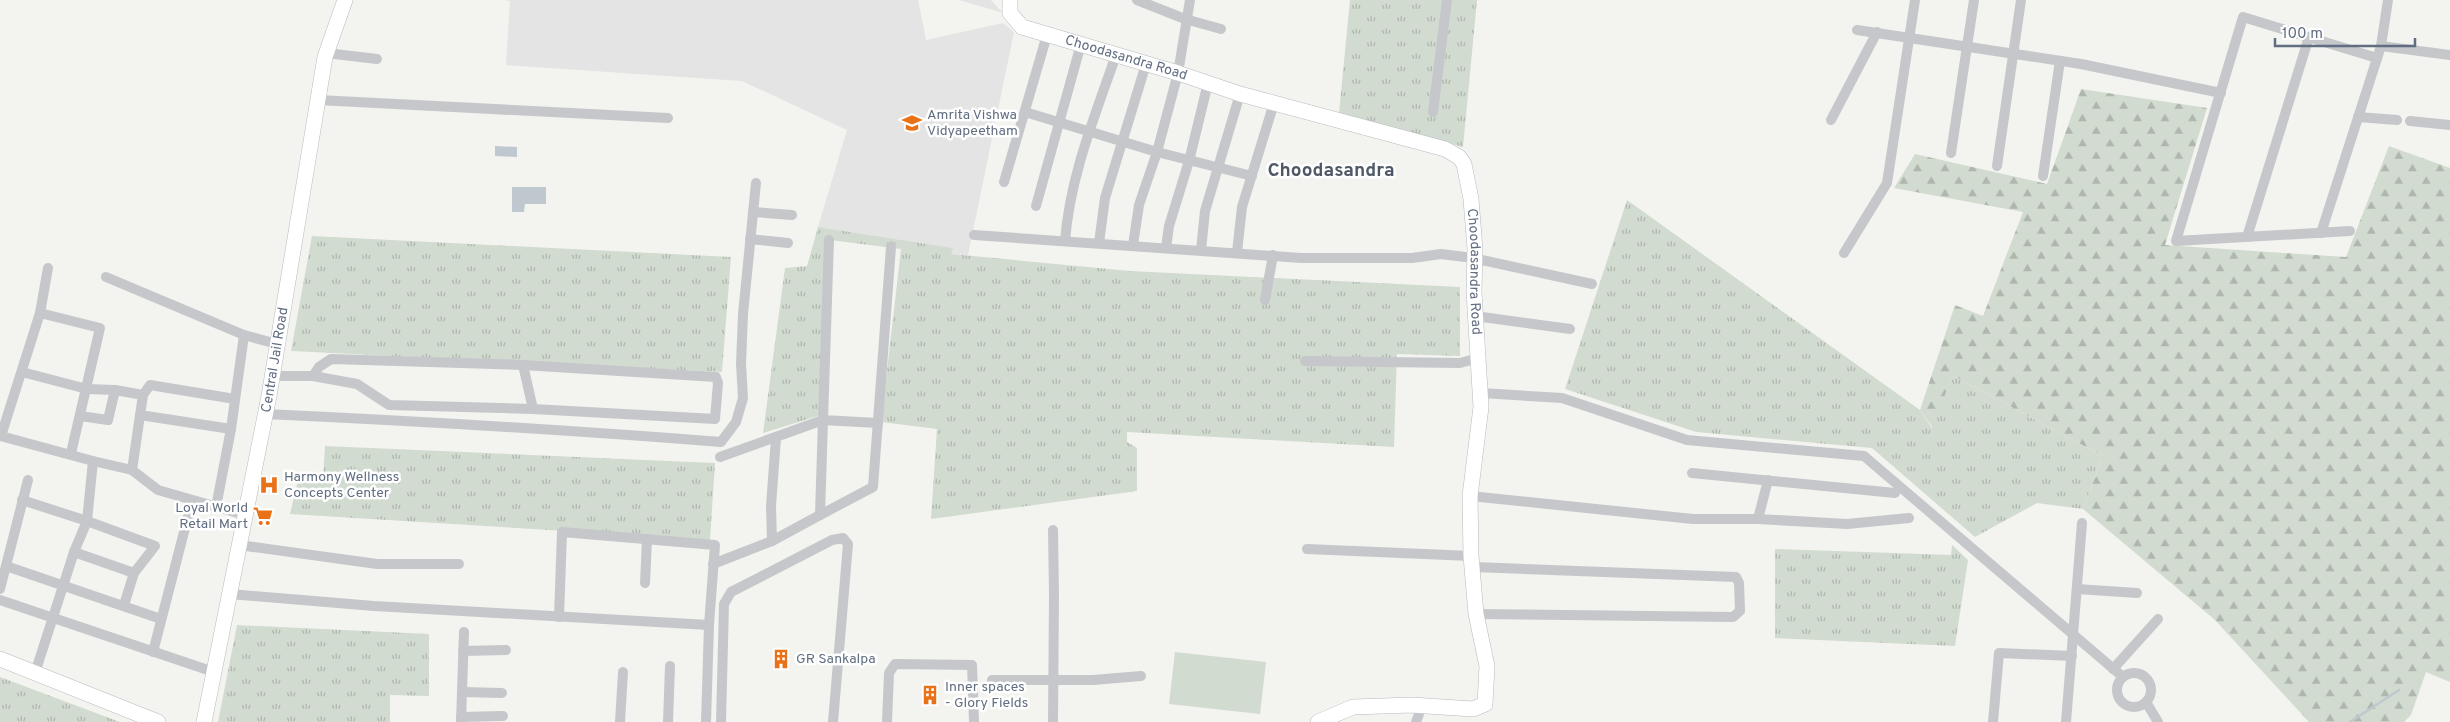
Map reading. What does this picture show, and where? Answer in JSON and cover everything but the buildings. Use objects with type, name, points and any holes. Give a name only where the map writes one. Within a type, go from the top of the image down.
[{"type":"street","name":"Central Jail Road","points":[[204,722],[272,376],[326,53],[345,0]]},
{"type":"street","name":"Choodasandra Road","points":[[1010,0],[1010,13],[1022,27],[1178,73],[1240,94],[1444,149],[1458,157],[1464,164],[1471,200],[1475,249],[1473,258],[1475,316],[1481,407],[1470,496],[1476,614],[1487,666],[1485,704],[1473,709],[1422,706],[1352,707],[1318,722]]},
{"type":"street","points":[[1133,246],[1139,205],[1157,152],[1178,73],[1185,19],[1190,0]]},
{"type":"street","points":[[1433,112],[1447,0]]},
{"type":"street","points":[[1844,253],[1888,183],[1915,0]]},
{"type":"street","points":[[1951,153],[1974,0]]},
{"type":"street","points":[[1997,166],[2021,0]]},
{"type":"street","points":[[2321,233],[2381,46],[2388,0]]},
{"type":"street","points":[[1144,1],[1185,19],[1221,29]]},
{"type":"street","points":[[2350,231],[2176,241],[2244,17],[2377,58]]},
{"type":"street","points":[[1857,30],[2060,61],[2220,92]]},
{"type":"street","points":[[1832,120],[1877,32]]},
{"type":"street","points":[[1004,182],[1047,34]]},
{"type":"street","points":[[2247,237],[2310,37]]},
{"type":"street","points":[[1036,206],[1081,44]]},
{"type":"street","points":[[2381,46],[2450,55]]},
{"type":"street","points":[[326,53],[376,59]]},
{"type":"street","points":[[1065,241],[1070,200],[1089,131],[1116,55]]},
{"type":"street","points":[[2043,176],[2060,61]]},
{"type":"street","points":[[1100,243],[1105,198],[1146,64]]},
{"type":"street","points":[[1166,248],[1174,207],[1190,161],[1208,83]]},
{"type":"street","points":[[1201,250],[1205,211],[1240,94]]},
{"type":"street","points":[[318,100],[668,118]]},
{"type":"street","points":[[1237,252],[1242,207],[1274,103]]},
{"type":"street","points":[[1025,112],[1157,152],[1252,176]]},
{"type":"street","points":[[2358,117],[2398,120]]},
{"type":"street","points":[[2410,121],[2450,125]]},
{"type":"street","points":[[265,414],[452,422],[493,428],[580,431],[721,442],[736,422],[743,398],[741,364],[743,314],[756,183]]},
{"type":"street","points":[[753,212],[792,215]]},
{"type":"street","points":[[974,235],[1301,258],[1412,258],[1441,254],[1473,258],[1592,284]]},
{"type":"street","points":[[750,239],[788,244]]},
{"type":"street","points":[[820,515],[829,240]]},
{"type":"street","points":[[713,564],[772,541],[873,487],[892,247]]},
{"type":"street","points":[[1265,300],[1273,255]]},
{"type":"street","points":[[48,268],[40,314],[2,436],[132,470],[158,490],[245,515]]},
{"type":"street","points":[[106,277],[244,335],[277,344]]},
{"type":"street","points":[[40,314],[100,328],[88,388],[71,453]]},
{"type":"street","points":[[1475,316],[1570,330]]},
{"type":"street","points":[[216,507],[231,429],[244,335]]},
{"type":"street","points":[[272,376],[313,376],[358,384],[389,405],[533,409],[715,420],[718,383],[716,377],[523,365],[331,358],[313,376]]},
{"type":"street","points":[[1305,361],[1460,363],[1478,358]]},
{"type":"street","points":[[523,365],[533,409]]},
{"type":"street","points":[[22,372],[88,388],[144,395]]},
{"type":"street","points":[[132,470],[138,442],[144,395],[150,385],[235,399]]},
{"type":"street","points":[[80,416],[108,420],[115,390]]},
{"type":"street","points":[[1480,393],[1562,398],[1688,440],[1864,456],[2123,677]]},
{"type":"street","points":[[140,415],[231,429]]},
{"type":"street","points":[[720,457],[823,420],[878,423]]},
{"type":"street","points":[[772,541],[771,506],[776,438]]},
{"type":"street","points":[[35,673],[74,552],[87,521],[93,460]]},
{"type":"street","points":[[1692,473],[1895,493]]},
{"type":"street","points":[[0,588],[28,480]]},
{"type":"street","points":[[1758,519],[1768,480]]},
{"type":"street","points":[[1470,496],[1693,518],[1758,519],[1847,524],[1909,518]]},
{"type":"street","points":[[22,500],[155,546],[134,573],[124,605]]},
{"type":"street","points":[[153,652],[192,501]]},
{"type":"street","points":[[2066,722],[2082,523]]},
{"type":"street","points":[[1053,530],[1053,722]]},
{"type":"street","points":[[559,617],[562,532],[714,545],[706,722]]},
{"type":"street","points":[[722,722],[724,604],[727,597],[731,592],[832,540],[843,538],[848,544],[833,722]]},
{"type":"street","points":[[645,584],[647,540]]},
{"type":"street","points":[[239,545],[377,564],[459,564]]},
{"type":"street","points":[[1307,548],[1472,562],[1736,577],[1739,584],[1740,611],[1733,617],[1476,614]]},
{"type":"street","points":[[74,552],[134,573]]},
{"type":"street","points":[[6,566],[161,619]]},
{"type":"street","points":[[2077,589],[2137,592]]},
{"type":"street","points":[[229,594],[559,617],[709,625]]},
{"type":"street","points":[[0,600],[214,672]]},
{"type":"street","points":[[2113,669],[2158,619]]},
{"type":"street","points":[[464,632],[461,719],[503,716]]},
{"type":"street","points":[[463,651],[506,650]]},
{"type":"street","points":[[1994,722],[1999,653],[2072,656]]},
{"type":"street","points":[[0,660],[158,722]]},
{"type":"street","points":[[887,722],[889,673],[895,664],[972,665],[974,722]]},
{"type":"street","points":[[668,722],[670,666]]},
{"type":"street","points":[[620,722],[623,672]]},
{"type":"street","points":[[2138,673],[2147,678],[2151,692],[2146,702],[2136,707],[2123,703],[2117,690],[2123,677],[2138,673]]},
{"type":"street","points":[[992,680],[1093,680],[1141,676]]},
{"type":"street","points":[[462,692],[502,693]]},
{"type":"street","points":[[2146,702],[2158,722]]},
{"type":"street","points":[[1416,722],[1422,706]]},
{"type":"shaded area","name":"Amrita Vishwa Vidyapeetham","points":[[505,0],[918,0],[926,40],[1003,23],[1014,32],[968,255],[951,254],[952,248],[818,227],[847,130],[742,81],[506,65],[510,1]]},
{"type":"shaded area","points":[[959,0],[991,0],[1003,13]]},
{"type":"shaded area","points":[[495,146],[517,147],[517,157],[495,156]]},
{"type":"shaded area","points":[[512,187],[546,187],[546,204],[525,204],[524,212],[512,212]]},
{"type":"green space","points":[[1350,0],[1477,0],[1463,147],[1339,113]]},
{"type":"green space","points":[[2081,89],[2207,108],[2165,245],[2346,257],[2389,146],[2450,168],[2450,682],[2426,672],[2411,715],[2404,722],[2309,722],[2215,620],[2083,509],[2103,456],[1952,375],[1933,428],[1920,410],[1955,305],[1983,316],[2023,212],[1894,188],[1915,154],[2047,184]]},
{"type":"green space","points":[[1627,200],[1920,410],[1932,428],[1952,375],[2103,456],[2083,509],[2037,503],[1975,537],[1872,448],[1696,432],[1565,389]]},
{"type":"green space","points":[[818,227],[953,248],[951,254],[1130,271],[1460,287],[1460,356],[1397,354],[1394,447],[1127,432],[1127,442],[1137,448],[1137,491],[931,519],[937,429],[881,422],[901,249],[830,240],[821,415],[763,433],[785,268],[807,266]]},
{"type":"green space","points":[[312,236],[731,257],[722,372],[291,351]]},
{"type":"green space","points":[[325,446],[715,463],[710,540],[290,514],[298,480],[323,481]]},
{"type":"green space","points":[[1952,545],[1968,560],[1955,646],[1775,638],[1775,549],[1951,555]]},
{"type":"green space","points":[[237,625],[429,634],[429,696],[390,695],[390,722],[218,722]]},
{"type":"green space","points":[[1175,652],[1266,662],[1260,714],[1169,704]]},
{"type":"green space","points":[[0,677],[120,722],[0,722]]},
{"type":"waterway","points":[[2350,722],[2399,690]]},
{"type":"place","name":"Amrita Vishwa Vidyapeetham","points":[[912,123]]},
{"type":"place","name":"Harmony Wellness Concepts Center","points":[[269,485]]},
{"type":"place","name":"Loyal World Retail Mart","points":[[263,516]]},
{"type":"place","name":"GR Sankalpa","points":[[781,659]]},
{"type":"place","name":"Inner spaces - Glory Fields","points":[[930,695]]},
{"type":"district","name":"Choodasandra","points":[[1331,171]]}]
